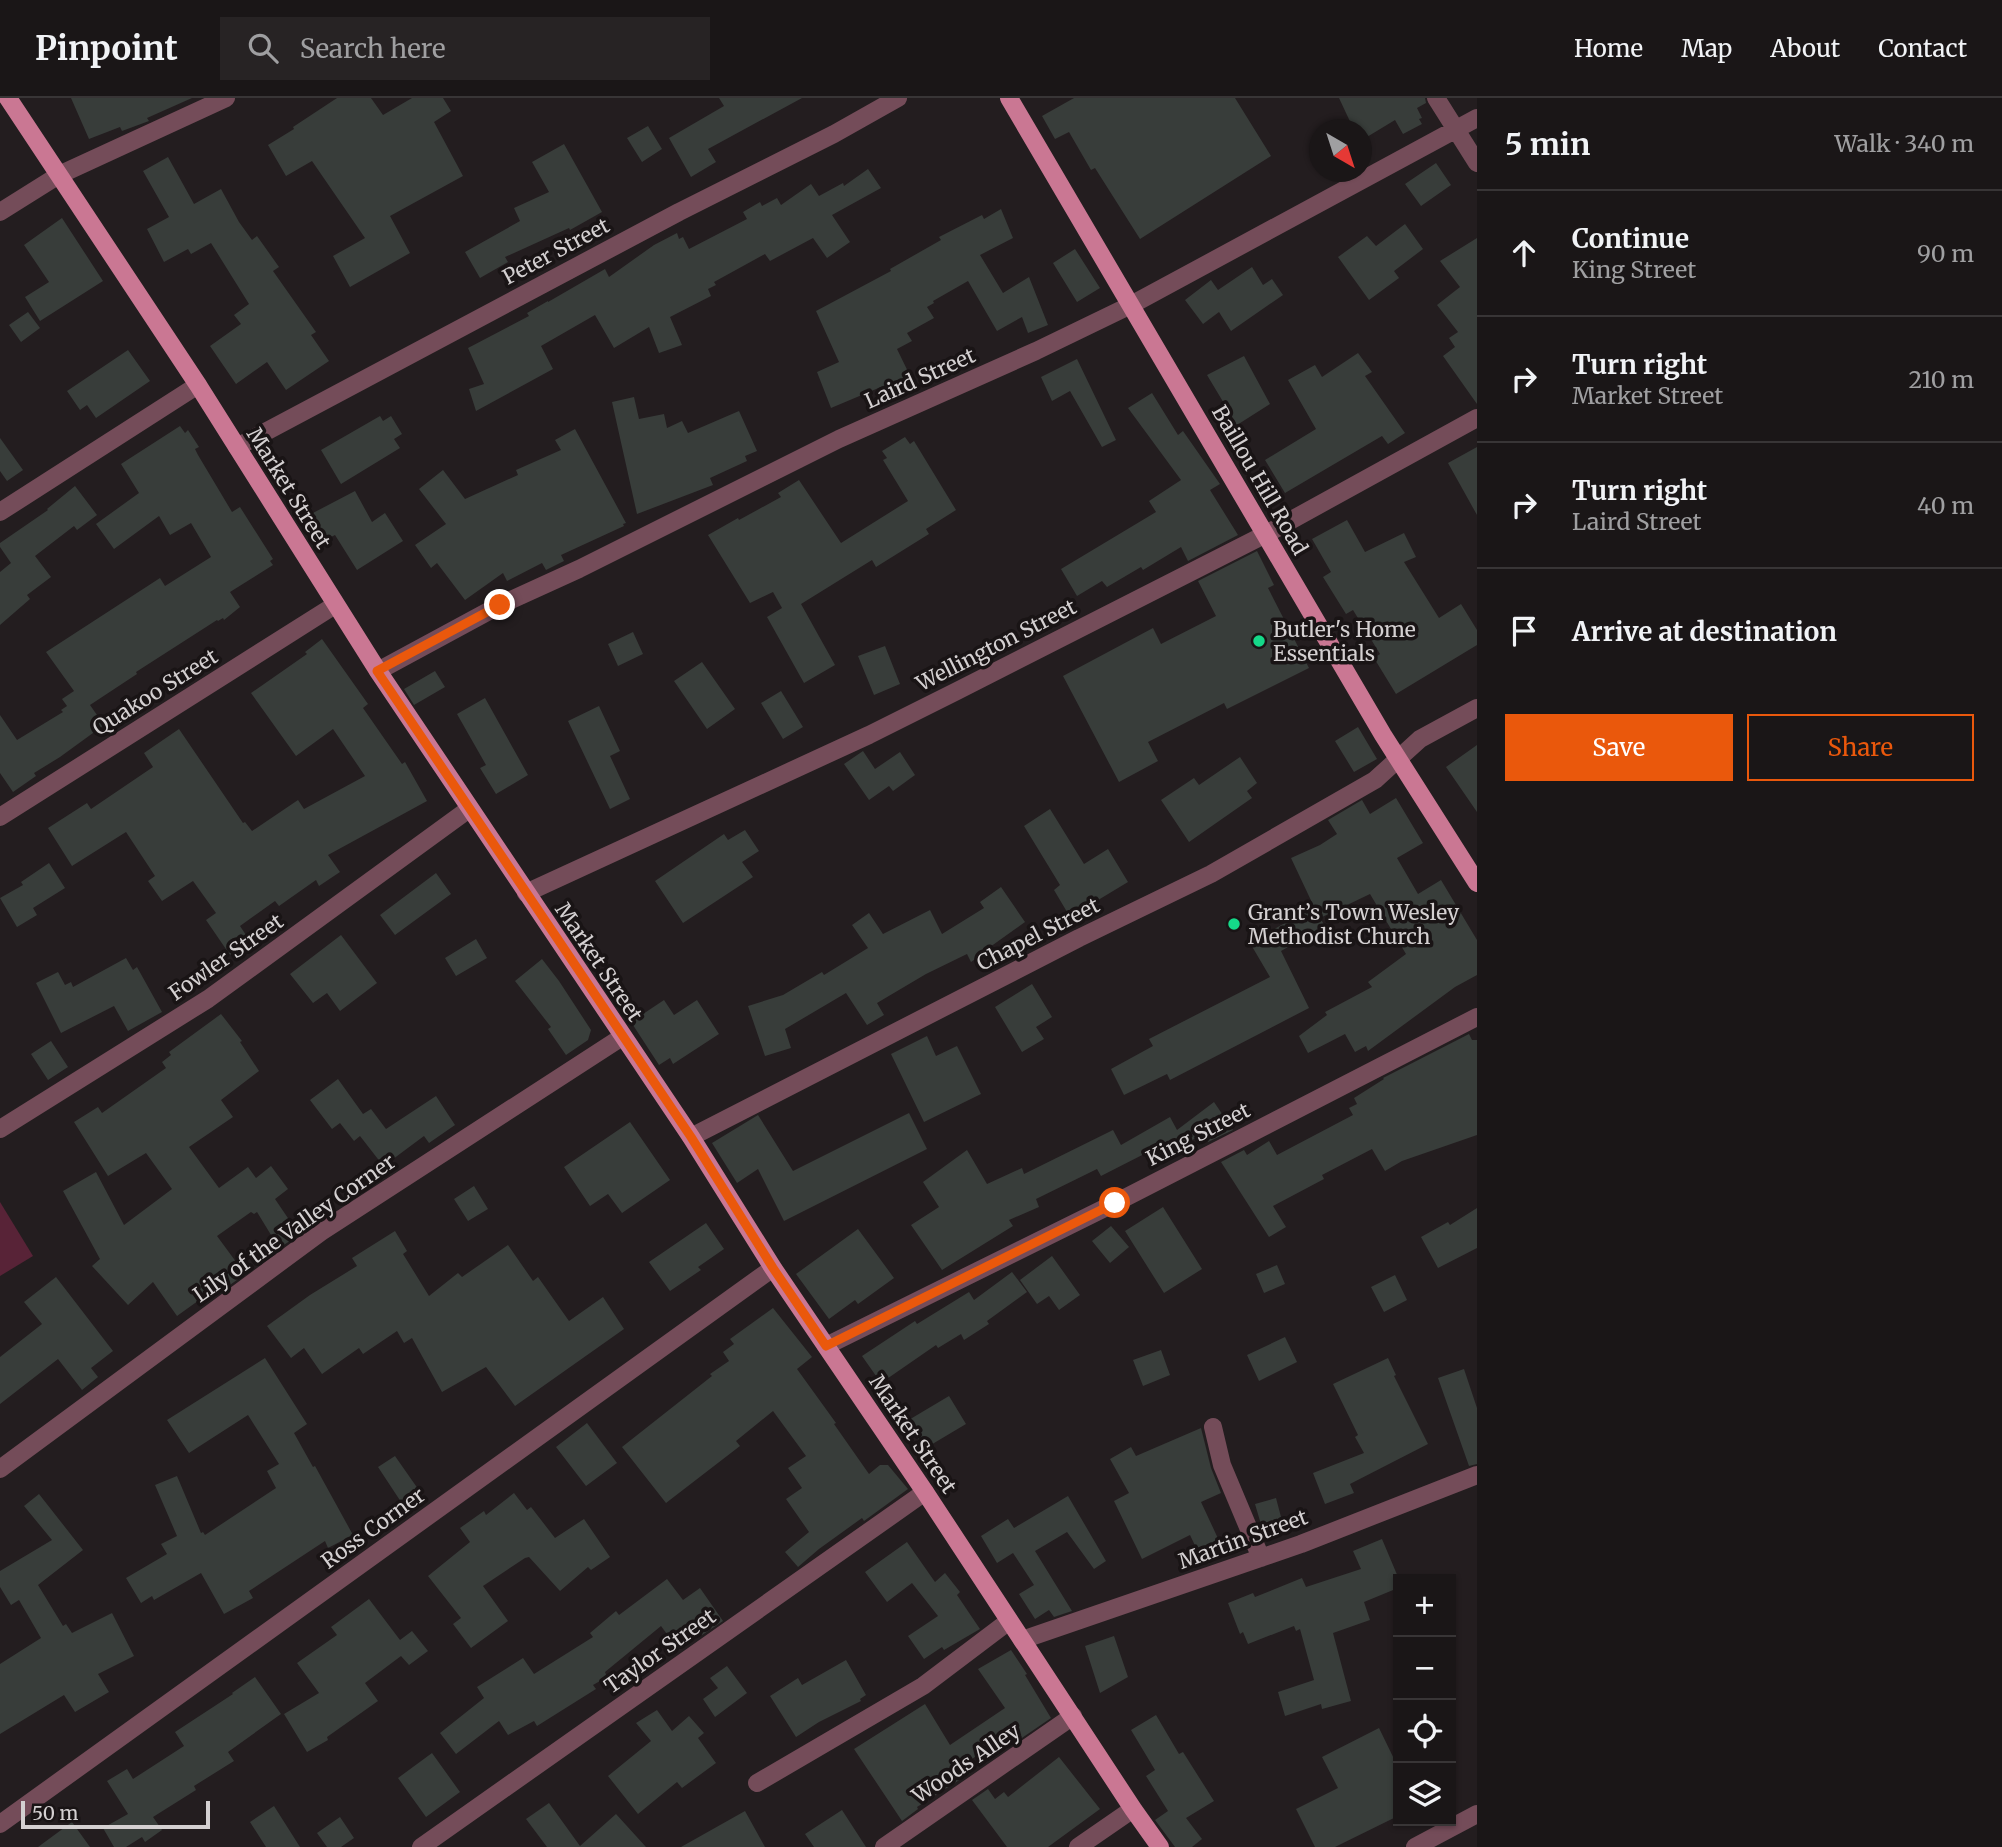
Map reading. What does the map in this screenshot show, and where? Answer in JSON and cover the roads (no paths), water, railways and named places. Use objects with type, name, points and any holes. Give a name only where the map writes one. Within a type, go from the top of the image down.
[{"type":"main road","name":"Market Street","points":[[8,98],[198,385],[377,671],[691,1137],[773,1268],[1160,1847]]},
{"type":"main road","name":"Baillou Hill Road","points":[[1009,98],[1398,760],[1477,883]]},
{"type":"street","points":[[0,212],[59,175],[226,98]]},
{"type":"street","name":"Peter Street","points":[[237,447],[898,98]]},
{"type":"street","points":[[1436,98],[1477,163]]},
{"type":"street","name":"Laird Street","points":[[377,671],[500,605],[579,569],[839,439],[1036,351],[1131,304],[1477,118]]},
{"type":"street","points":[[0,512],[198,385]]},
{"type":"street","name":"Wellington Street","points":[[526,893],[869,735],[1265,534],[1477,418]]},
{"type":"street","name":"Quakoo Street","points":[[0,817],[335,604]]},
{"type":"street","name":"Chapel Street","points":[[691,1137],[1079,938],[1211,874],[1375,780],[1420,739],[1477,708]]},
{"type":"street","name":"Fowler Street","points":[[0,1129],[208,999],[469,809]]},
{"type":"street","name":"King Street","points":[[826,1346],[1115,1203],[1477,1017]]},
{"type":"street","name":"Lily of the Valley Corner","points":[[0,1469],[321,1232],[622,1037]]},
{"type":"street","name":"Ross Corner","points":[[0,1824],[773,1268]]},
{"type":"street","points":[[1213,1427],[1222,1465],[1261,1558]]},
{"type":"street","name":"Martin Street","points":[[1022,1640],[1261,1558],[1477,1475]]},
{"type":"street","name":"Taylor Street","points":[[421,1847],[925,1492]]},
{"type":"street","points":[[757,1783],[923,1686],[1009,1621]]},
{"type":"street","name":"Woods Alley","points":[[884,1847],[1073,1716]]},
{"type":"street","points":[[1078,1847],[1133,1809]]},
{"type":"street","points":[[1415,1847],[1477,1814]]},
{"type":"place","name":"Butler's Home Essentials","points":[[1259,641]]},
{"type":"place","name":"Grant’s Town Wesley Methodist Church","points":[[1234,924]]}]
